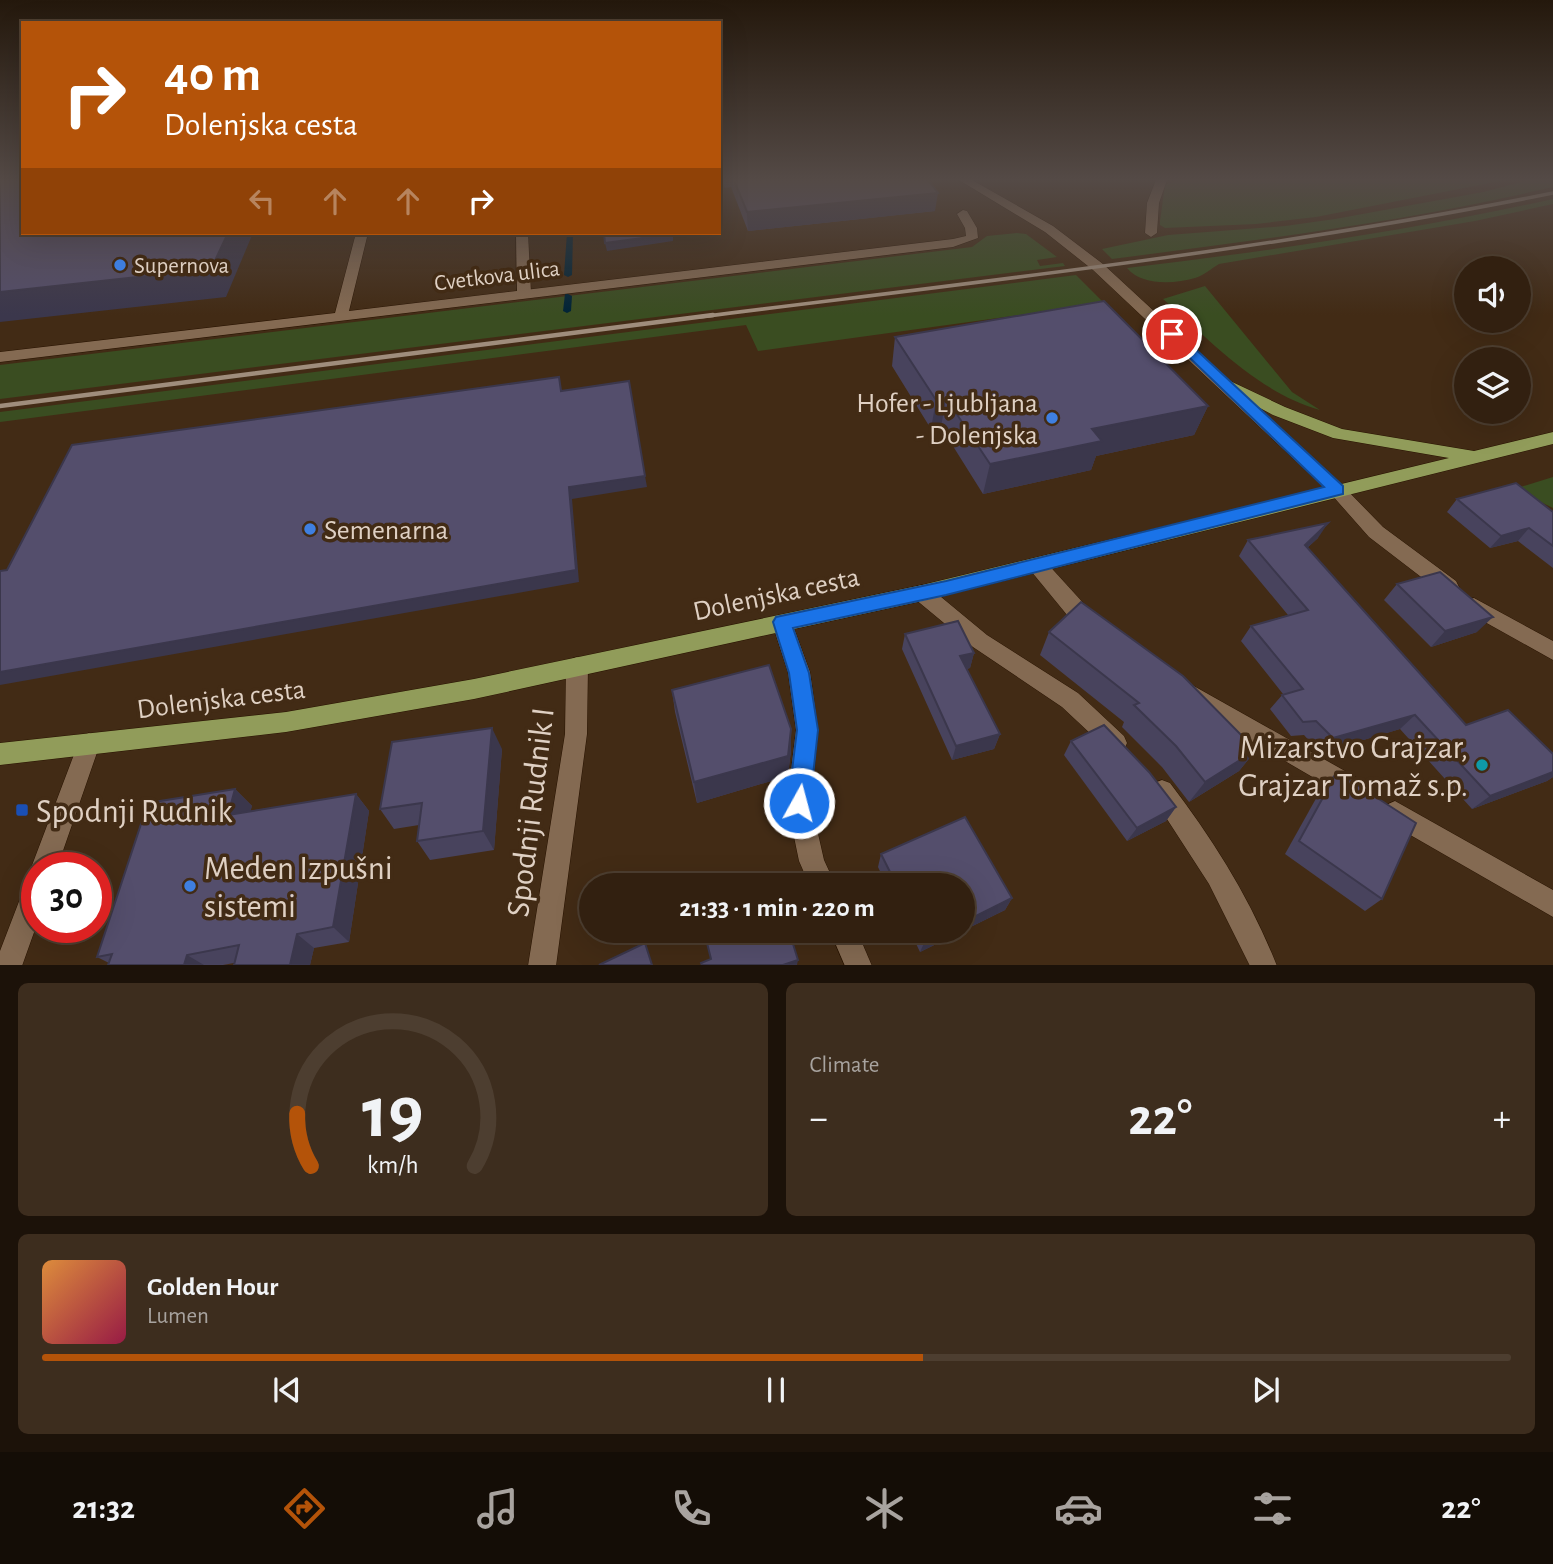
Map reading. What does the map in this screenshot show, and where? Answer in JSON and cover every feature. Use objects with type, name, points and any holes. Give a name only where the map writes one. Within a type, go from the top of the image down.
[{"type":"main road","points":[[1228,385],[1327,430],[1475,456]]},
{"type":"main road","name":"Dolenjska cesta","points":[[0,754],[286,722],[474,689],[922,593],[1553,438]]},
{"type":"street","name":"Cvetkova ulica","points":[[0,357],[968,240],[973,234],[969,225]]},
{"type":"street","points":[[1041,225],[1076,248],[1228,385],[1337,490],[1376,532],[1472,604],[1553,651]]},
{"type":"street","points":[[1151,233],[1152,225]]},
{"type":"street","points":[[341,315],[361,235]]},
{"type":"street","points":[[522,235],[524,293]]},
{"type":"street","points":[[1038,566],[1079,615],[1112,640]]},
{"type":"street","points":[[922,593],[979,641],[1070,700],[1132,757]]},
{"type":"street","points":[[782,622],[799,673],[807,730],[799,803],[817,873]]},
{"type":"street","name":"Spodnji Rudnik I","points":[[542,965],[576,734],[577,666]]},
{"type":"street","points":[[1168,681],[1553,904]]},
{"type":"street","points":[[50,852],[89,744]]},
{"type":"street","points":[[1149,773],[1190,828],[1235,902],[1264,965]]},
{"type":"street","points":[[8,965],[21,930]]},
{"type":"street","points":[[849,943],[859,965]]},
{"type":"green space","points":[[1160,225],[1232,225],[1165,228]]},
{"type":"green space","points":[[1358,225],[1112,259],[1102,249],[1168,235],[1285,226]]},
{"type":"green space","points":[[1419,225],[1451,225],[1219,264],[1198,277],[1178,281],[1150,281],[1133,274],[1127,268],[1234,254]]},
{"type":"green space","points":[[1026,234],[1057,257],[1037,260],[1040,266],[1063,263],[1065,266],[0,399],[0,365],[972,247],[987,236]]},
{"type":"green space","points":[[1076,275],[1114,313],[1078,307],[758,351],[746,325],[0,422],[0,412]]},
{"type":"green space","points":[[1205,286],[1292,392],[1320,410],[1297,402],[1255,378],[1163,299]]},
{"type":"green space","points":[[1553,477],[1553,508],[1514,489]]},
{"type":"building","points":[[0,225],[21,225],[21,235],[227,235],[211,269],[0,292]]},
{"type":"building","points":[[604,235],[665,235],[605,243]]},
{"type":"building","name":"Hofer - Ljubljana - Dolenjska","points":[[1104,301],[1208,406],[1092,429],[1102,441],[990,464],[946,398],[936,400],[895,337]]},
{"type":"building","name":"Semenarna","points":[[559,377],[561,391],[629,381],[645,476],[569,487],[576,570],[0,672],[0,571],[7,570],[72,445]]},
{"type":"building","points":[[1516,483],[1553,512],[1553,546],[1529,528],[1501,536],[1457,499]]},
{"type":"building","points":[[1328,523],[1305,545],[1466,725],[1508,710],[1553,754],[1553,772],[1490,796],[1415,715],[1333,738],[1316,721],[1303,722],[1282,695],[1303,689],[1251,626],[1308,610],[1248,540]]},
{"type":"building","points":[[1440,572],[1493,617],[1445,631],[1397,584]]},
{"type":"building","points":[[1081,602],[1183,676],[1256,750],[1205,782],[1176,746],[1134,705],[1139,703],[1049,632]]},
{"type":"building","points":[[958,621],[974,653],[960,656],[1000,734],[956,746],[905,634]]},
{"type":"building","points":[[769,665],[791,729],[788,756],[694,782],[672,690]]},
{"type":"building","points":[[1104,725],[1149,772],[1176,807],[1137,828],[1071,741]]},
{"type":"building","points":[[492,728],[483,831],[417,841],[422,803],[380,809],[392,742]]},
{"type":"building","points":[[1337,772],[1416,823],[1382,899],[1299,841]]},
{"type":"building","points":[[235,789],[228,815],[356,794],[333,927],[297,934],[290,965],[234,965],[239,945],[187,955],[184,965],[108,965],[112,954],[97,957],[102,943],[112,943],[112,912],[148,803]]},
{"type":"building","points":[[965,817],[1012,898],[975,916],[975,873],[890,873],[881,854]]},
{"type":"building","points":[[645,943],[652,965],[599,965]]},
{"type":"building","points":[[707,943],[793,943],[798,960],[783,965],[702,965],[701,963],[711,959]]},
{"type":"waterway","points":[[568,275],[570,235]]},
{"type":"waterway","points":[[567,311],[568,296]]},
{"type":"railway","points":[[699,317],[1234,248],[1376,225]]},
{"type":"railway","points":[[0,406],[713,315]]},
{"type":"place","name":"Supernova","points":[[120,265]]},
{"type":"place","name":"Hofer - Ljubljana - Dolenjska","points":[[1052,418]]},
{"type":"place","name":"Semenarna","points":[[310,529]]},
{"type":"place","name":"Mizarstvo Grajzar, Grajzar Tomaž s.p.","points":[[1482,765]]},
{"type":"place","name":"Spodnji Rudnik","points":[[22,810]]},
{"type":"place","name":"Meden Izpušni sistemi","points":[[190,886]]},
{"type":"route","points":[[799,803],[807,730],[799,673],[782,622],[946,588],[1337,490],[1172,334]]}]
